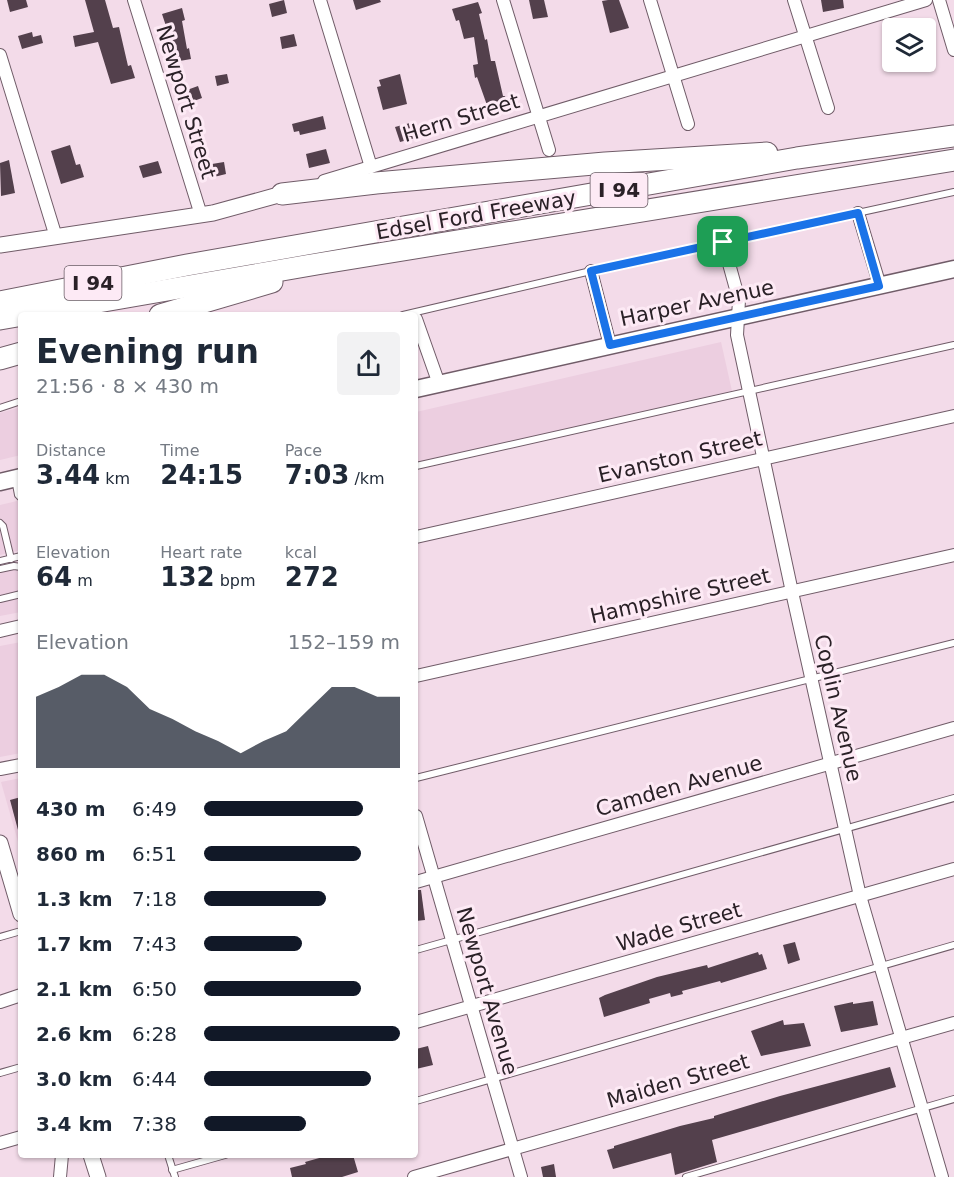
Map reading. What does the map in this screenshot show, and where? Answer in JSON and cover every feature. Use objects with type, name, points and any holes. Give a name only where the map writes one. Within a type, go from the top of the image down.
[{"type":"highway","name":"Edsel Ford Freeway","points":[[0,302],[187,265],[846,151],[954,136]]},
{"type":"highway","points":[[282,194],[376,183],[605,163],[760,153],[846,151]]},
{"type":"highway","name":"Edsel Ford Freeway","points":[[40,312],[316,264],[954,160]]},
{"type":"highway","points":[[170,312],[261,286],[316,264]]},
{"type":"highway","name":"Edsel Ford Freeway","points":[[0,319],[18,316]]},
{"type":"highway","points":[[0,359],[18,354]]},
{"type":"main road","name":"Harper Avenue","points":[[418,389],[954,269]]},
{"type":"street","name":"Newport Street","points":[[134,0],[201,215]]},
{"type":"street","points":[[320,0],[371,167]]},
{"type":"street","points":[[503,0],[549,150]]},
{"type":"street","points":[[650,0],[688,124]]},
{"type":"street","points":[[794,0],[828,108]]},
{"type":"street","name":"Hern Street","points":[[0,245],[201,215],[233,208],[926,0]]},
{"type":"street","points":[[939,0],[954,50]]},
{"type":"street","points":[[0,56],[56,237]]},
{"type":"street","points":[[858,213],[879,286]]},
{"type":"street","name":"Coplin Avenue","points":[[723,242],[739,300],[737,335],[860,896],[942,1177]]},
{"type":"street","points":[[591,271],[610,345]]},
{"type":"street","points":[[418,332],[439,384]]},
{"type":"street","name":"Evanston Street","points":[[418,537],[954,416]]},
{"type":"street","name":"Hampshire Street","points":[[418,676],[954,555]]},
{"type":"street","points":[[0,630],[18,627]]},
{"type":"street","name":"Camden Avenue","points":[[418,881],[954,728]]},
{"type":"street","points":[[0,770],[18,766]]},
{"type":"street","name":"Newport Avenue","points":[[418,823],[521,1177]]},
{"type":"street","points":[[0,843],[3,862],[18,905]]},
{"type":"street","name":"Wade Street","points":[[418,1021],[954,869]]},
{"type":"street","points":[[0,1002],[18,996]]},
{"type":"street","name":"Maiden Street","points":[[414,1177],[954,1023]]},
{"type":"street","points":[[0,1143],[18,1138]]},
{"type":"street","points":[[60,1177],[62,1158]]},
{"type":"street","points":[[92,1158],[98,1177]]},
{"type":"lane","points":[[418,313],[591,271],[954,192]]},
{"type":"lane","points":[[418,466],[954,345]]},
{"type":"lane","points":[[0,408],[18,401]]},
{"type":"lane","points":[[0,523],[3,526],[11,559]]},
{"type":"lane","points":[[0,561],[18,557]]},
{"type":"lane","points":[[0,569],[18,567]]},
{"type":"lane","points":[[0,599],[18,595]]},
{"type":"lane","points":[[418,778],[954,644]]},
{"type":"lane","points":[[418,949],[954,798]]},
{"type":"lane","points":[[0,936],[18,932]]},
{"type":"lane","points":[[418,1100],[954,945]]},
{"type":"lane","points":[[0,1073],[18,1068]]},
{"type":"lane","points":[[686,1177],[954,1099]]},
{"type":"lane","points":[[169,1158],[175,1177]]},
{"type":"lane","points":[[172,1170],[214,1158]]},
{"type":"shaded area","points":[[721,342],[732,391],[418,463],[418,412]]},
{"type":"shaded area","points":[[18,408],[18,456],[0,460],[0,413]]},
{"type":"shaded area","points":[[18,501],[18,551],[0,555],[0,505]]},
{"type":"shaded area","points":[[18,562],[18,613],[0,616],[0,565]]},
{"type":"shaded area","points":[[18,643],[18,754],[0,757],[0,646]]},
{"type":"shaded area","points":[[18,779],[18,842],[1,782]]},
{"type":"building","points":[[7,0],[26,0],[28,7],[10,12]]},
{"type":"building","points":[[85,0],[105,0],[113,28],[119,27],[128,66],[131,65],[135,78],[111,84],[98,42],[75,47],[73,36],[94,32]]},
{"type":"building","points":[[284,0],[287,13],[272,17],[269,4]]},
{"type":"building","points":[[353,0],[380,0],[381,2],[356,10]]},
{"type":"building","points":[[529,0],[544,0],[548,17],[533,19]]},
{"type":"building","points":[[619,0],[629,28],[610,33],[602,1]]},
{"type":"building","points":[[821,0],[843,0],[844,8],[823,12]]},
{"type":"building","points":[[478,2],[491,61],[495,61],[503,96],[509,108],[493,113],[491,107],[488,108],[477,77],[475,78],[473,65],[478,64],[474,37],[464,39],[459,20],[456,21],[452,9]]},
{"type":"building","points":[[182,8],[185,20],[182,21],[191,59],[174,62],[169,25],[166,26],[162,14]]},
{"type":"building","points":[[32,32],[33,37],[41,35],[43,43],[22,49],[18,36]]},
{"type":"building","points":[[294,34],[297,46],[282,49],[280,37]]},
{"type":"building","points":[[227,74],[229,83],[217,86],[215,76]]},
{"type":"building","points":[[400,74],[407,104],[383,110],[377,87],[381,86],[379,80]]},
{"type":"building","points":[[198,86],[202,98],[191,102],[187,90]]},
{"type":"building","points":[[323,116],[326,129],[300,135],[299,131],[294,132],[292,124]]},
{"type":"building","points":[[410,123],[415,138],[400,142],[395,127]]},
{"type":"building","points":[[70,145],[76,165],[80,164],[84,177],[61,184],[51,151]]},
{"type":"building","points":[[326,149],[330,163],[309,168],[306,154]]},
{"type":"building","points":[[9,160],[15,193],[1,196],[0,163]]},
{"type":"building","points":[[158,161],[162,173],[143,178],[139,166]]},
{"type":"building","points":[[224,162],[226,174],[214,177],[212,164]]},
{"type":"building","points":[[18,798],[18,830],[10,800]]},
{"type":"building","points":[[418,890],[421,890],[425,920],[418,921]]},
{"type":"building","points":[[795,942],[800,960],[788,964],[783,945]]},
{"type":"building","points":[[758,952],[759,955],[762,954],[767,969],[721,983],[720,981],[682,991],[683,994],[671,997],[670,993],[649,999],[650,1003],[604,1017],[599,998],[605,995],[657,977],[707,965],[708,968]]},
{"type":"building","points":[[873,1001],[878,1025],[841,1032],[834,1006]]},
{"type":"building","points":[[783,1020],[784,1025],[804,1023],[811,1046],[761,1056],[751,1031]]},
{"type":"building","points":[[428,1046],[433,1065],[418,1069],[418,1048]]},
{"type":"building","points":[[890,1067],[896,1087],[712,1140],[717,1162],[675,1175],[671,1153],[613,1169],[607,1150],[614,1146],[714,1118],[714,1116],[780,1096]]},
{"type":"building","points":[[319,1158],[354,1158],[358,1172],[342,1177],[292,1177],[290,1168],[306,1164],[305,1162]]},
{"type":"building","points":[[554,1164],[556,1177],[543,1177],[541,1167]]},
{"type":"route","points":[[858,213],[879,286],[610,345],[591,271],[723,242],[858,213]]}]
